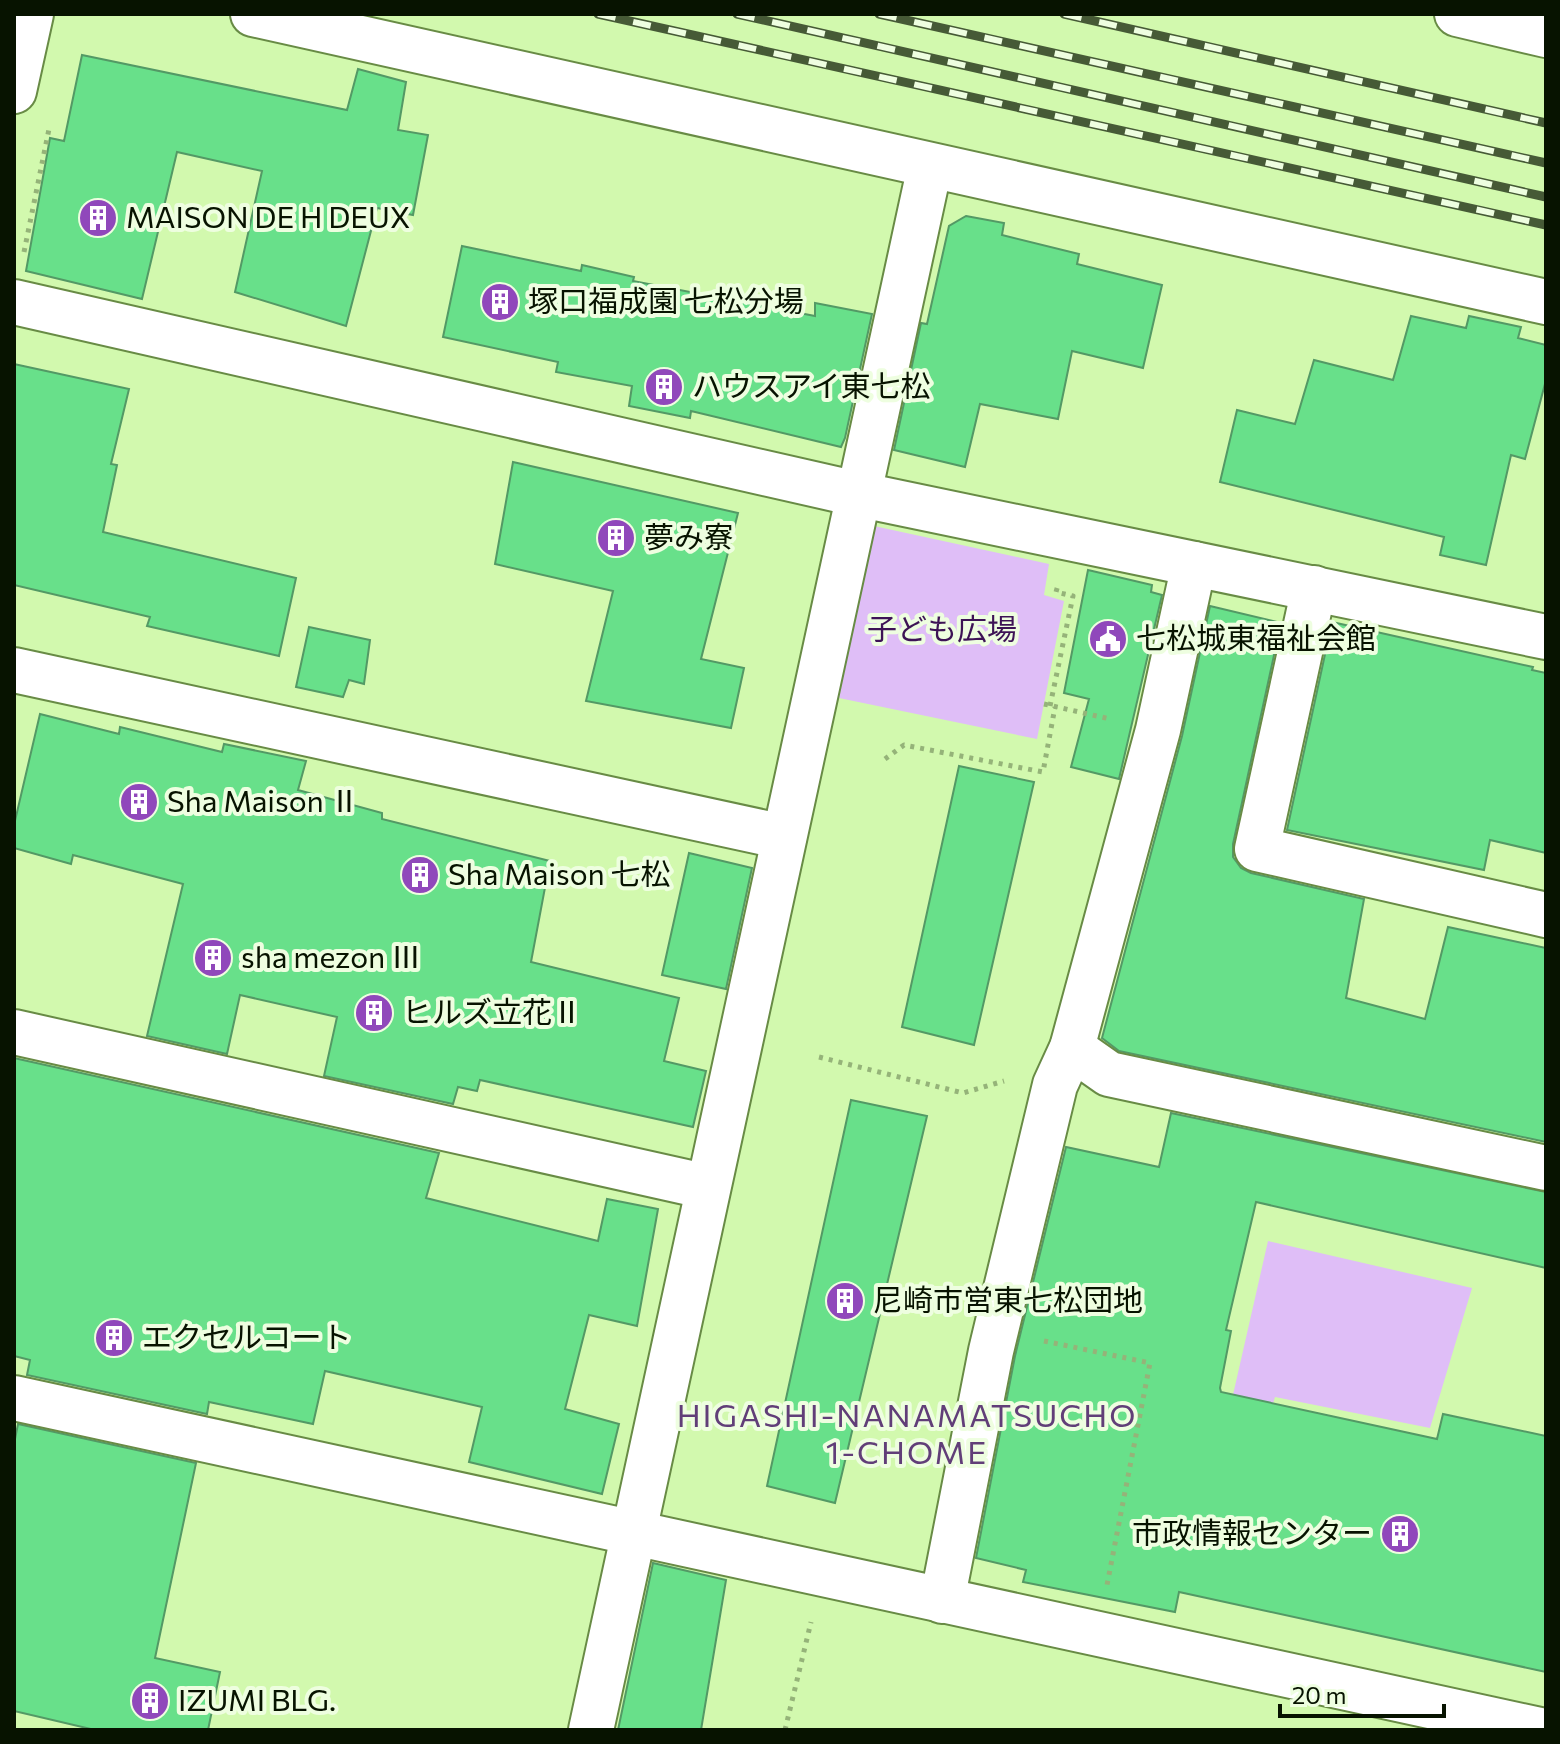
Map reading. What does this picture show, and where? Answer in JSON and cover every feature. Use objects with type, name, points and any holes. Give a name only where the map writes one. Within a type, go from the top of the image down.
[{"type":"street","points":[[14,91],[31,14]]},
{"type":"street","points":[[253,14],[1546,302]]},
{"type":"street","points":[[1457,14],[1546,35]]},
{"type":"street","points":[[591,1730],[930,166]]},
{"type":"street","points":[[14,302],[857,494],[1546,637]]},
{"type":"street","points":[[942,1601],[996,1331],[1064,1066],[1158,730],[1194,564]]},
{"type":"street","points":[[1314,588],[1257,849],[1546,915]]},
{"type":"street","points":[[14,670],[784,837]]},
{"type":"street","points":[[14,1032],[708,1187]]},
{"type":"street","points":[[1064,1066],[1546,1168]]},
{"type":"street","points":[[14,1398],[1540,1730]]},
{"type":"path","points":[[23,254],[51,119]]},
{"type":"path","points":[[885,759],[904,745],[1043,772],[1050,706],[1073,596],[1056,592],[1068,537]]},
{"type":"path","points":[[1050,706],[1158,730]]},
{"type":"path","points":[[819,1057],[963,1093],[1064,1066]]},
{"type":"path","points":[[996,1331],[1150,1363],[1098,1636]]},
{"type":"path","points":[[785,1730],[822,1574]]},
{"type":"green space","name":"子ども広場","points":[[874,526],[1049,564],[1044,595],[1064,601],[1037,739],[839,698]]},
{"type":"green space","points":[[1268,1241],[1472,1288],[1430,1428],[1275,1397],[1219,1580],[1192,1575]]},
{"type":"building","points":[[82,55],[347,110],[358,69],[406,82],[398,130],[428,135],[413,215],[377,208],[346,326],[235,292],[262,171],[177,152],[142,299],[26,271],[50,138],[64,141]]},
{"type":"building","points":[[966,216],[1004,223],[1002,235],[1079,254],[1077,264],[1162,285],[1143,368],[1072,351],[1058,419],[980,404],[965,467],[894,450],[921,323],[927,324],[949,226]]},
{"type":"building","points":[[462,246],[581,271],[582,265],[634,277],[633,281],[815,316],[815,303],[872,314],[841,447],[691,411],[690,418],[629,406],[632,386],[556,372],[558,362],[443,337]]},
{"type":"building","points":[[1411,316],[1466,328],[1469,316],[1521,327],[1518,338],[1546,345],[1546,380],[1525,459],[1511,455],[1486,565],[1440,555],[1444,537],[1220,482],[1237,410],[1295,424],[1314,360],[1393,380]]},
{"type":"building","points":[[14,364],[129,389],[111,464],[117,465],[103,532],[296,578],[279,656],[147,626],[150,617],[14,585]]},
{"type":"building","name":"夢み寮","points":[[513,462],[738,513],[701,659],[744,668],[731,728],[586,701],[613,591],[495,564]]},
{"type":"building","name":"七松城東福祉会館","points":[[1088,570],[1152,585],[1151,592],[1162,595],[1119,779],[1071,767],[1089,699],[1064,693]]},
{"type":"building","points":[[1210,606],[1281,623],[1233,844],[1233,857],[1241,868],[1251,873],[1364,899],[1346,998],[1425,1019],[1448,927],[1546,948],[1546,1142],[1119,1051],[1102,1038],[1182,736]]},
{"type":"building","points":[[1332,622],[1533,667],[1532,670],[1546,673],[1546,853],[1490,840],[1484,870],[1287,830]]},
{"type":"building","points":[[309,627],[370,640],[364,684],[349,680],[343,697],[296,687]]},
{"type":"building","points":[[40,714],[119,734],[120,727],[222,752],[224,744],[306,761],[298,790],[382,813],[382,819],[550,861],[531,962],[679,998],[664,1061],[706,1071],[693,1127],[480,1080],[477,1091],[458,1087],[453,1104],[324,1076],[337,1017],[240,995],[227,1054],[147,1036],[183,884],[73,855],[71,864],[14,848],[14,825]]},
{"type":"building","points":[[959,766],[1034,782],[974,1045],[902,1027]]},
{"type":"building","points":[[689,853],[752,868],[726,989],[662,975]]},
{"type":"building","points":[[14,1058],[439,1153],[426,1198],[598,1241],[607,1199],[658,1209],[637,1326],[589,1315],[565,1409],[619,1424],[602,1494],[469,1462],[482,1407],[325,1371],[313,1424],[209,1402],[207,1414],[27,1375],[30,1360],[14,1356]]},
{"type":"building","name":"尼崎市営東七松団地","points":[[851,1100],[927,1116],[835,1503],[767,1486]]},
{"type":"building","points":[[1171,1113],[1546,1192],[1546,1268],[1256,1202],[1226,1330],[1231,1331],[1220,1388],[1221,1392],[1437,1439],[1443,1414],[1546,1436],[1546,1672],[1179,1592],[1175,1612],[1023,1582],[1026,1570],[976,1558],[1015,1356],[1066,1147],[1159,1167]]},
{"type":"building","points":[[18,1424],[196,1463],[155,1658],[220,1672],[208,1730],[95,1730],[14,1711],[14,1444]]},
{"type":"building","points":[[653,1563],[726,1580],[701,1730],[618,1730]]},
{"type":"railway","points":[[598,14],[1546,225]]},
{"type":"railway","points":[[737,14],[1546,197]]},
{"type":"railway","points":[[879,14],[1546,163]]},
{"type":"railway","points":[[1064,14],[1546,123]]},
{"type":"place","name":"MAISON DE H DEUX","points":[[98,218]]},
{"type":"place","name":"塚口福成園 七松分場","points":[[500,302]]},
{"type":"place","name":"ハウスアイ東七松","points":[[664,387]]},
{"type":"place","name":"夢み寮","points":[[616,538]]},
{"type":"place","name":"七松城東福祉会館","points":[[1108,639]]},
{"type":"place","name":"Sha Maison Ⅱ","points":[[139,802]]},
{"type":"place","name":"Sha Maison 七松","points":[[420,875]]},
{"type":"place","name":"sha mezon Ⅲ","points":[[213,958]]},
{"type":"place","name":"ヒルズ立花Ⅱ","points":[[374,1013]]},
{"type":"place","name":"尼崎市営東七松団地","points":[[845,1301]]},
{"type":"place","name":"エクセルコート","points":[[114,1338]]},
{"type":"place","name":"市政情報センター","points":[[1400,1534]]},
{"type":"place","name":"IZUMI BLG.","points":[[150,1701]]},
{"type":"district","name":"HIGASHI-NANAMATSUCHO 1-CHOME","points":[[907,1434]]}]
